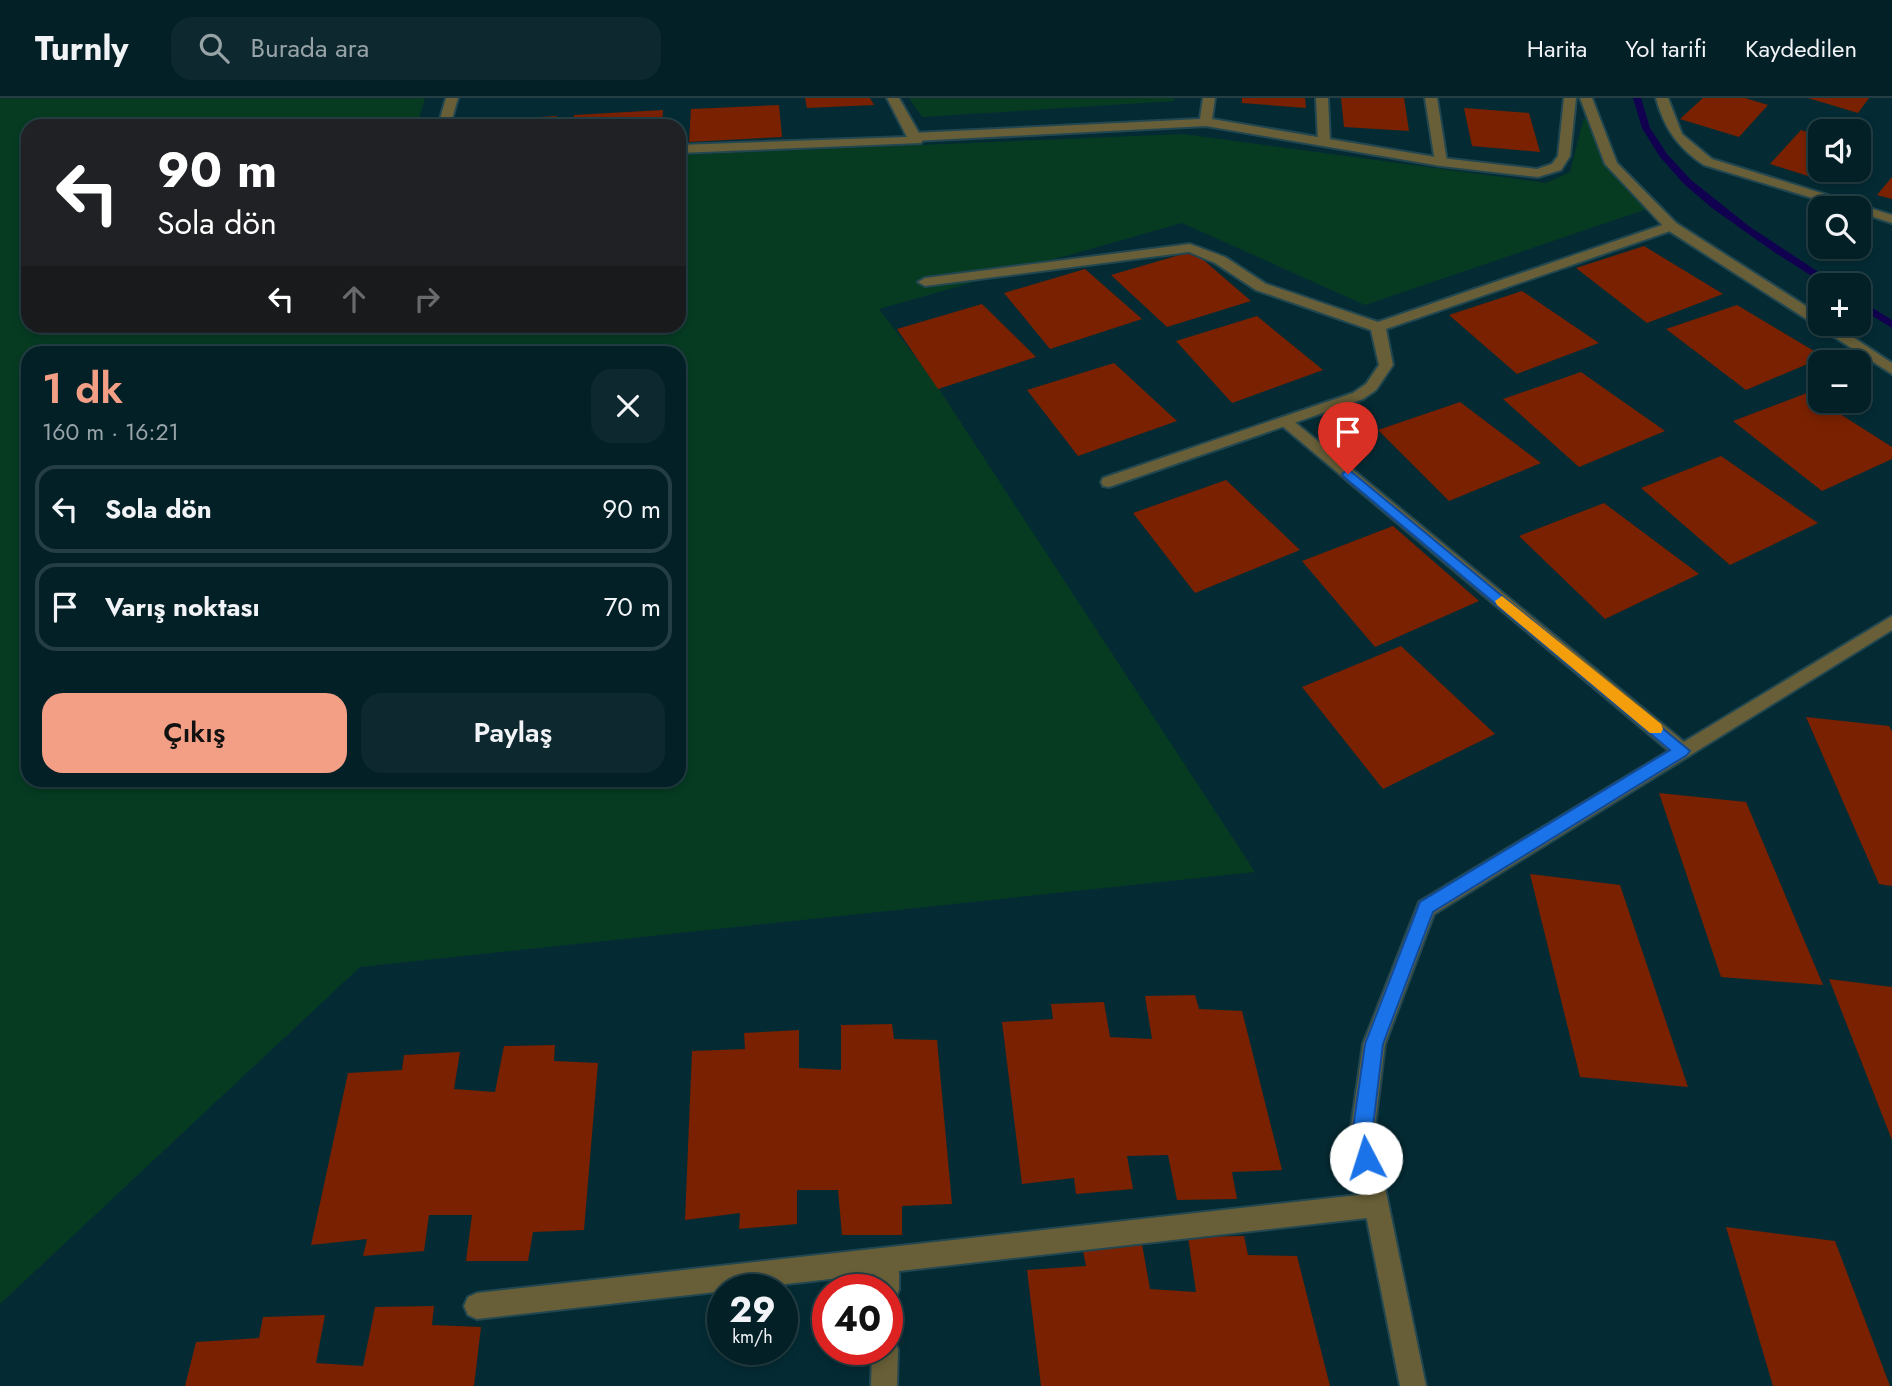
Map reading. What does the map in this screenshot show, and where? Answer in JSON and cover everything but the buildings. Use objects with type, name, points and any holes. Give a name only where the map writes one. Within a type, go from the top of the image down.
[{"type":"street","points":[[446,119],[452,98]]},
{"type":"street","points":[[893,98],[915,138]]},
{"type":"street","points":[[1206,122],[1209,98]]},
{"type":"street","points":[[1322,98],[1324,142]]},
{"type":"street","points":[[1431,98],[1441,162]]},
{"type":"street","points":[[686,149],[1206,122],[1441,162],[1538,173],[1557,167],[1564,156],[1570,98]]},
{"type":"street","points":[[1586,98],[1611,164],[1671,226],[1808,314]]},
{"type":"street","points":[[1662,98],[1666,115],[1688,150],[1708,162],[1819,196]]},
{"type":"street","points":[[1871,212],[1892,219]]},
{"type":"street","points":[[925,282],[1190,248],[1220,260],[1261,287],[1378,327],[1671,226]]},
{"type":"street","points":[[1109,482],[1343,403],[1371,387],[1386,365],[1378,327]]},
{"type":"street","points":[[1841,336],[1892,370]]},
{"type":"street","points":[[1286,422],[1682,751]]},
{"type":"street","points":[[1413,1386],[1362,1135],[1374,1044],[1426,908],[1892,622]]},
{"type":"street","points":[[477,1306],[1376,1205]]},
{"type":"street","points":[[887,1260],[887,1274]]},
{"type":"street","points":[[884,1386],[885,1365]]},
{"type":"green space","points":[[0,98],[425,98],[419,119],[21,119],[21,333],[686,333],[686,155],[1183,134],[1546,183],[1570,172],[1584,117],[1647,209],[1365,305],[1182,223],[879,309],[933,380],[1255,872],[360,967],[0,1304]]},
{"type":"green space","points":[[909,98],[1174,98],[1174,101],[922,117]]},
{"type":"waterway","points":[[1637,98],[1646,128],[1663,155],[1687,182],[1746,229],[1814,273]]},
{"type":"waterway","points":[[1871,311],[1892,325]]},
{"type":"slow traffic","points":[[1502,601],[1655,729]]},
{"type":"route","points":[[1348,474],[1682,751],[1426,908],[1374,1044],[1362,1135],[1366,1158]]}]
